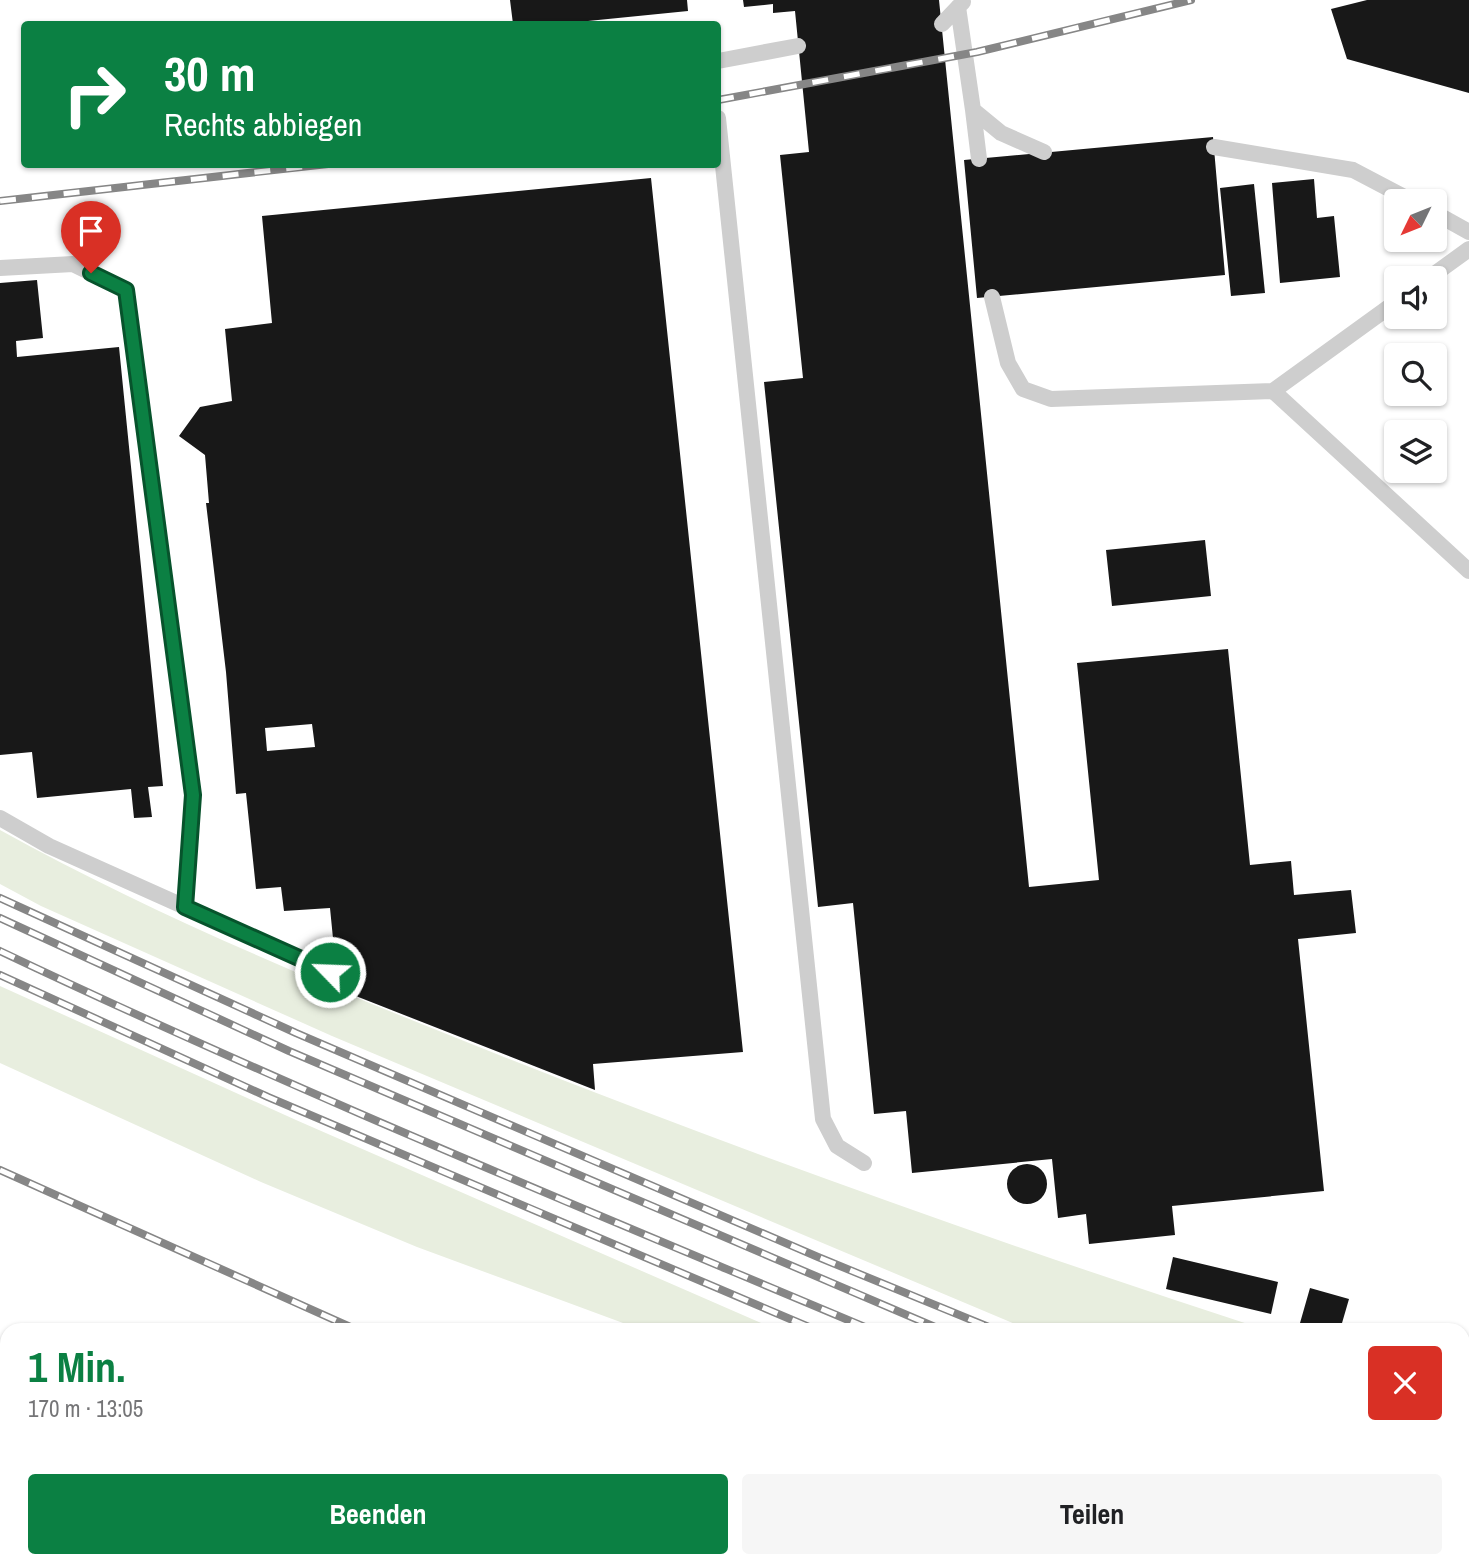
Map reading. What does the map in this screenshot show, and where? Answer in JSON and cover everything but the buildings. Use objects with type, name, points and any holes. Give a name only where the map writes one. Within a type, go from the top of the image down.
[{"type":"lane","points":[[942,24],[961,4]]},
{"type":"lane","points":[[961,4],[979,159]]},
{"type":"lane","points":[[721,60],[798,46]]},
{"type":"lane","points":[[973,110],[1001,134],[1044,152]]},
{"type":"lane","points":[[721,147],[823,1119],[837,1146],[864,1163]]},
{"type":"lane","points":[[1214,147],[1353,170],[1389,189]]},
{"type":"lane","points":[[1447,220],[1469,232]]},
{"type":"lane","points":[[1446,266],[1469,249]]},
{"type":"lane","points":[[0,268],[73,264],[126,290],[193,795],[185,907]]},
{"type":"lane","points":[[992,297],[1008,363],[1023,389],[1051,399],[1273,391],[1384,311]]},
{"type":"lane","points":[[1273,391],[1469,570]]},
{"type":"lane","points":[[0,818],[49,846],[330,972]]},
{"type":"green space","points":[[0,830],[183,922],[309,978],[499,1055],[880,1198],[1245,1323],[1012,1323],[332,1036],[41,906],[0,884]]},
{"type":"green space","points":[[0,986],[296,1120],[761,1323],[623,1323],[417,1247],[261,1182],[0,1063]]},
{"type":"railway","points":[[721,99],[977,52],[1191,0]]},
{"type":"railway","points":[[0,201],[293,168]]},
{"type":"railway","points":[[0,898],[296,1033],[818,1257],[979,1323]]},
{"type":"railway","points":[[0,918],[289,1051],[926,1323]]},
{"type":"railway","points":[[0,951],[325,1098],[855,1323]]},
{"type":"railway","points":[[0,975],[268,1097],[800,1323]]},
{"type":"railway","points":[[0,1170],[341,1323]]},
{"type":"route","points":[[91,273],[126,290],[193,795],[185,907],[330,972]]}]
